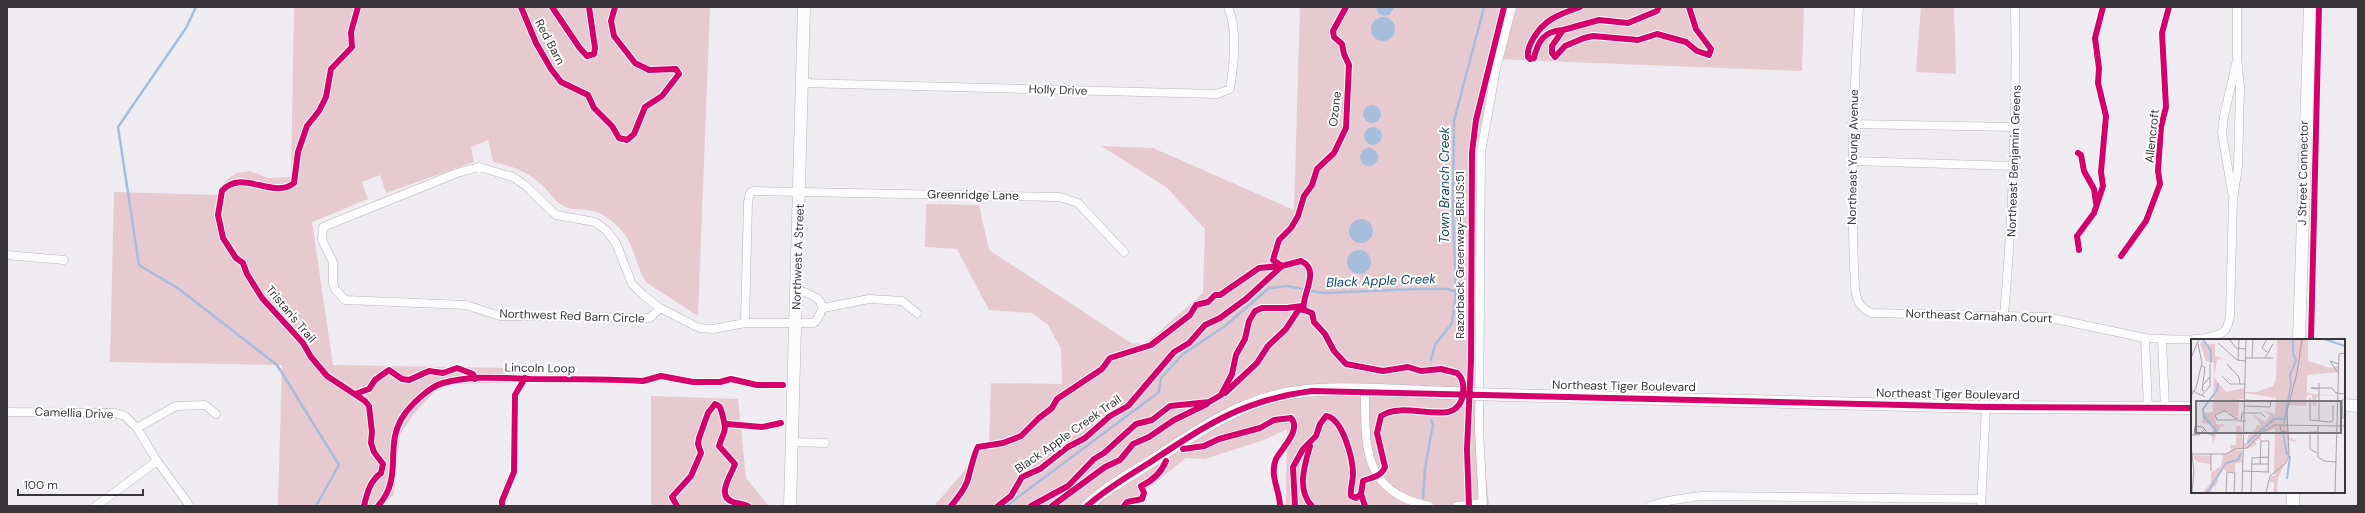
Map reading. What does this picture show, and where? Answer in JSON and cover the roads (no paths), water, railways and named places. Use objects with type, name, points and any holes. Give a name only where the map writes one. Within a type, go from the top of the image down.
[{"type":"street","name":"Northwest A Street","points":[[790,506],[798,290],[804,7]]},
{"type":"street","name":"Holly Drive","points":[[803,83],[1217,94],[1230,89],[1232,73],[1233,19],[1228,7]]},
{"type":"street","points":[[1457,506],[1483,504],[1478,430],[1481,152],[1496,69],[1512,7]]},
{"type":"street","name":"Northeast Young Avenue","points":[[1859,7],[1852,124],[1851,217],[1856,298],[1861,306]]},
{"type":"street","name":"Northeast Benjamin Greens","points":[[2004,315],[2013,215],[2017,78],[2015,7]]},
{"type":"street","points":[[2233,199],[2238,167],[2240,88],[2237,57],[2237,7]]},
{"type":"street","points":[[2299,339],[2310,7]]},
{"type":"street","points":[[2233,199],[2222,133],[2227,101],[2237,57]]},
{"type":"street","points":[[1852,124],[2015,127]]},
{"type":"street","points":[[1852,161],[2014,166]]},
{"type":"street","name":"Northwest Red Barn Circle","points":[[479,167],[492,170],[513,177],[526,186],[556,215],[595,222],[606,230],[616,243],[632,284],[660,308],[650,318],[500,316],[466,305],[345,300],[335,289],[333,283],[333,262],[322,240],[323,227],[457,173],[479,167]]},
{"type":"street","name":"Greenridge Lane","points":[[745,323],[748,197],[754,191],[1060,197],[1078,203],[1124,252]]},
{"type":"street","name":"Northeast Carnahan Court","points":[[1861,306],[1872,313],[2004,315],[2062,319],[2145,338],[2162,339],[2215,336],[2224,332],[2228,325],[2230,316],[2233,199]]},
{"type":"street","points":[[7,255],[64,260]]},
{"type":"street","points":[[660,308],[699,328],[713,329],[745,323],[814,323],[820,315],[822,308],[818,298],[811,293],[798,290]]},
{"type":"street","points":[[822,308],[869,299],[902,301],[917,313]]},
{"type":"street","points":[[2145,338],[2148,409]]},
{"type":"street","points":[[2162,339],[2165,409]]},
{"type":"street","name":"Northeast Tiger Boulevard","points":[[1087,506],[1181,442],[1218,419],[1247,405],[1282,395],[1312,391],[1986,406],[2148,409],[2191,408]]},
{"type":"street","points":[[1365,391],[1365,439],[1369,458],[1377,475],[1396,494],[1412,502],[1429,506]]},
{"type":"street","points":[[137,428],[176,406],[205,405],[216,414]]},
{"type":"street","points":[[2345,405],[2358,406]]},
{"type":"street","points":[[1650,506],[1701,496],[1854,503],[1981,502],[1986,406]]},
{"type":"street","name":"Camellia Drive","points":[[7,412],[115,414],[125,416],[137,428],[157,461],[190,506]]},
{"type":"street","points":[[793,442],[825,443]]},
{"type":"street","points":[[96,506],[157,461]]},
{"type":"street","points":[[2293,493],[2293,506]]},
{"type":"water","points":[[1376,7],[1394,8],[1389,15],[1384,16],[1378,13]]},
{"type":"water","points":[[1383,17],[1391,21],[1395,29],[1391,37],[1383,41],[1375,37],[1371,29],[1375,21]]},
{"type":"water","points":[[1372,105],[1378,108],[1381,114],[1378,120],[1372,123],[1366,120],[1363,114],[1366,108]]},
{"type":"water","points":[[1373,127],[1379,130],[1382,136],[1379,142],[1373,145],[1367,142],[1364,136],[1367,130]]},
{"type":"water","points":[[1369,148],[1375,151],[1378,157],[1375,163],[1369,166],[1363,163],[1360,157],[1363,151]]},
{"type":"water","points":[[1361,219],[1369,223],[1373,231],[1369,239],[1361,243],[1353,239],[1349,231],[1353,223]]},
{"type":"water","points":[[1359,250],[1367,254],[1371,262],[1367,270],[1359,274],[1351,270],[1347,262],[1351,254]]},
{"type":"waterway","points":[[196,7],[186,28],[118,127],[139,265],[179,289],[277,365],[339,465],[316,506]]},
{"type":"waterway","name":"Town Branch Creek","points":[[1431,360],[1435,345],[1452,323],[1456,292],[1453,211],[1454,121],[1484,7]]},
{"type":"waterway","name":"Black Apple Creek","points":[[1006,506],[1159,392],[1161,378],[1183,354],[1225,326],[1269,288],[1287,286],[1322,293],[1415,289],[1448,289],[1456,292]]},
{"type":"waterway","name":"Town Branch Creek","points":[[1423,498],[1425,468],[1433,424],[1431,420]]}]
